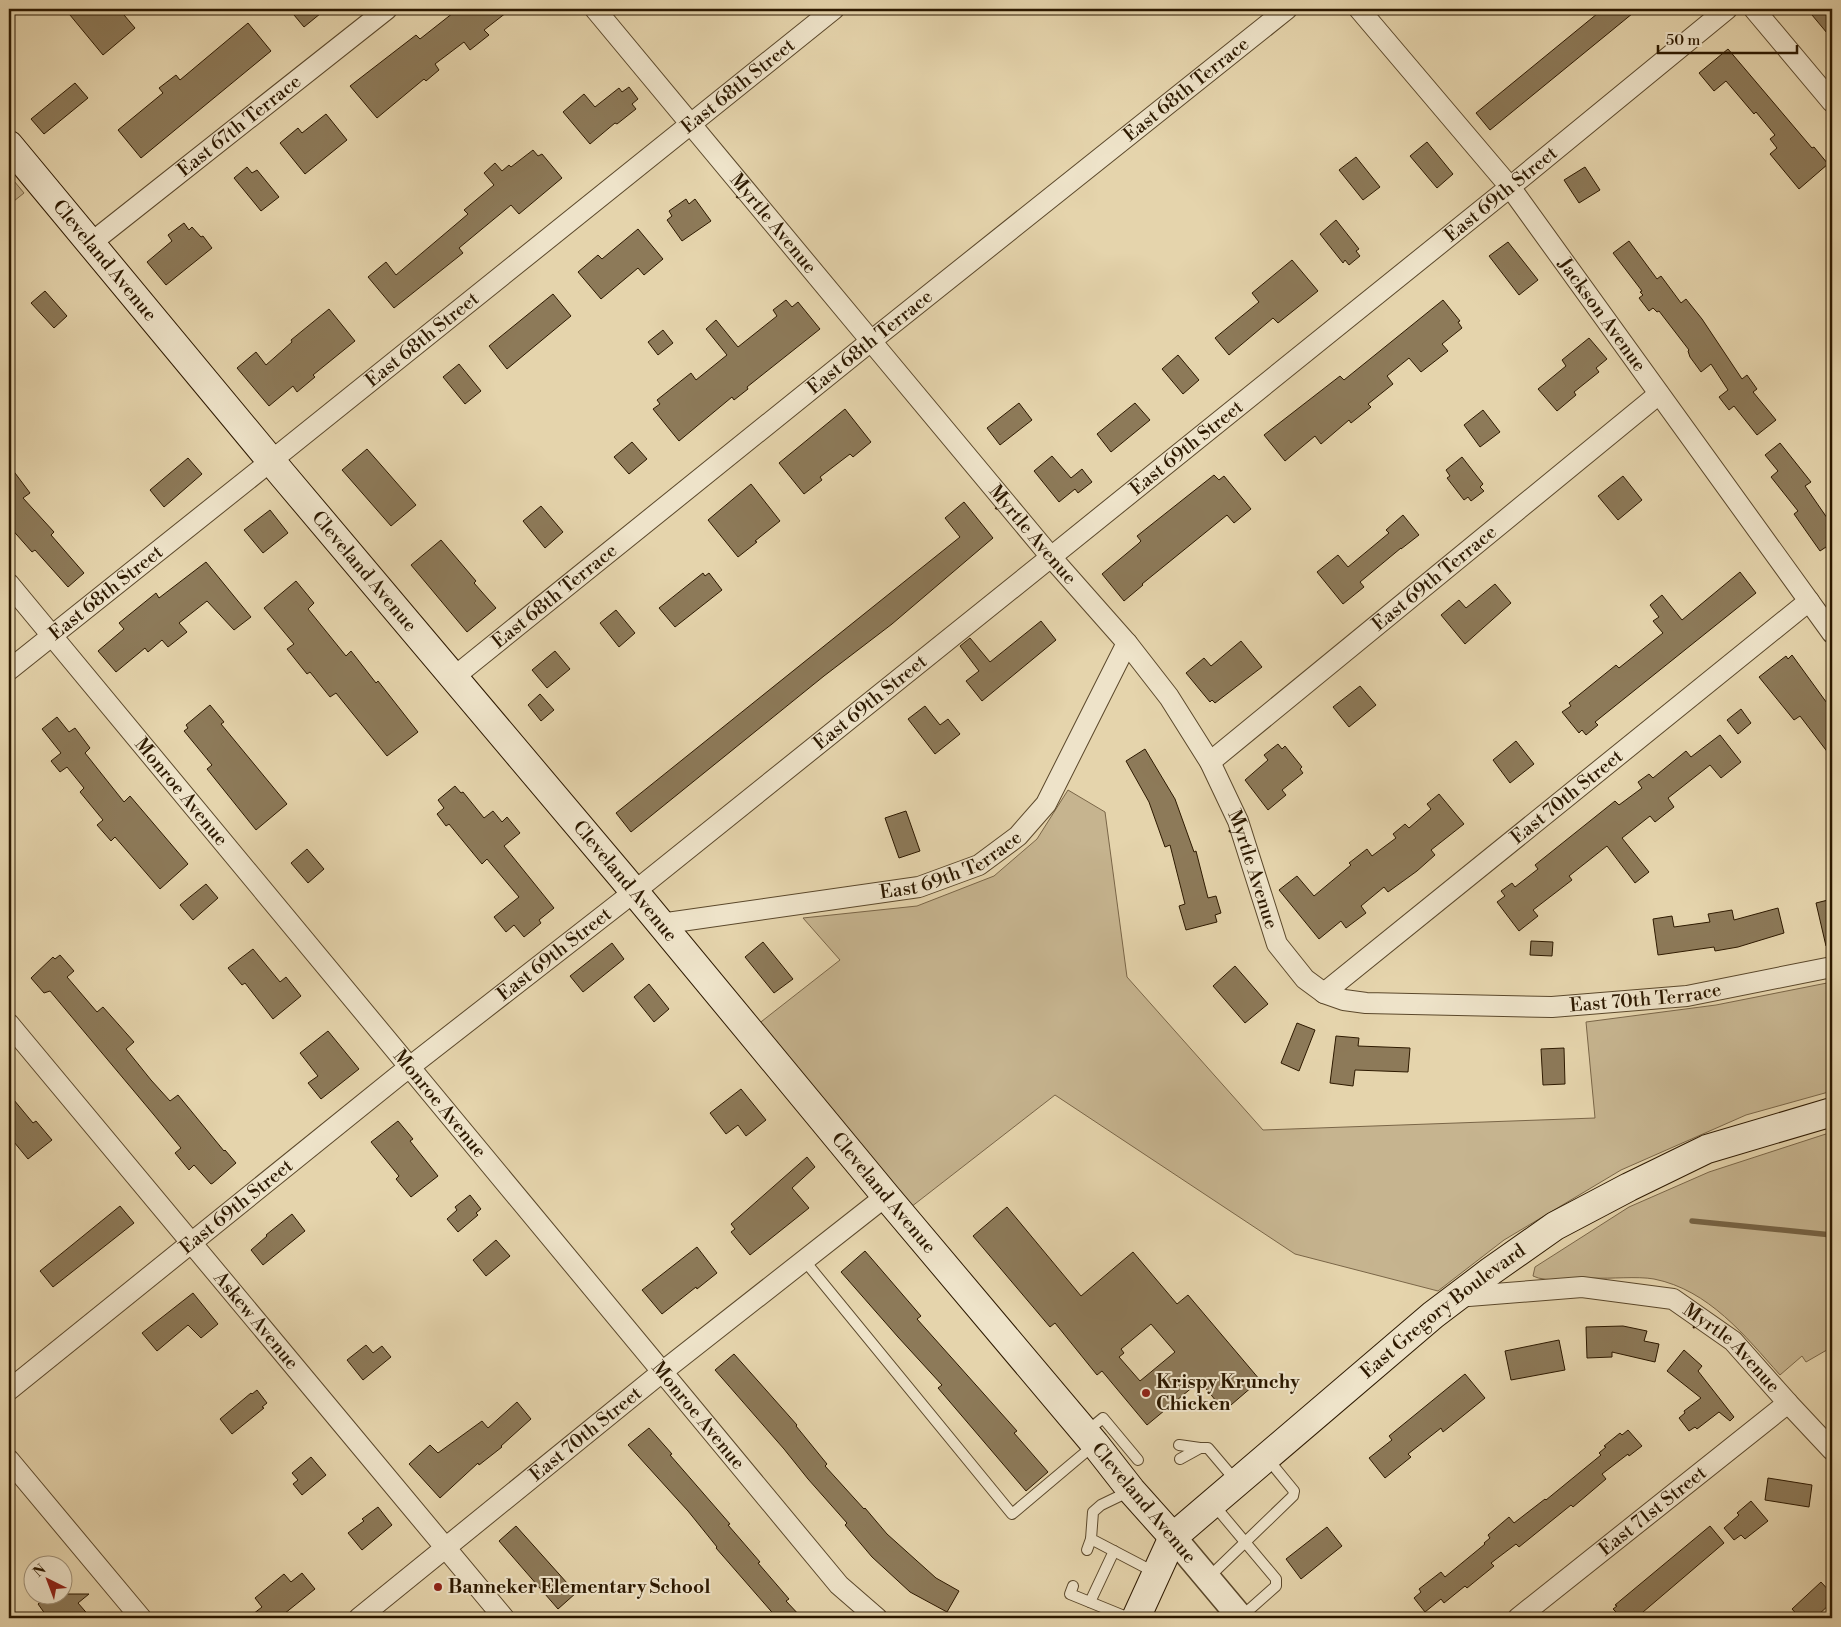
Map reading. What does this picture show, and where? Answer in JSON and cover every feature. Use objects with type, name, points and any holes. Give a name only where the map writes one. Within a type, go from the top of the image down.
[{"type":"main road","name":"Cleveland Avenue","points":[[9,145],[271,461],[1090,1438],[1131,1490],[1173,1537]]},
{"type":"main road","name":"East Gregory Boulevard","points":[[1136,1618],[1173,1537],[1266,1456],[1456,1297],[1556,1226],[1629,1187],[1707,1149],[1832,1112]]},
{"type":"street","name":"East 67th Terrace","points":[[91,243],[387,9]]},
{"type":"street","name":"Myrtle Avenue","points":[[595,9],[1051,557],[1127,644],[1169,697],[1210,762],[1238,821],[1277,944],[1305,979],[1324,992],[1344,1000],[1366,1004],[1455,1005]]},
{"type":"street","name":"East 68th Street","points":[[9,670],[834,9]]},
{"type":"street","name":"East 68th Terrace","points":[[454,677],[871,341],[1288,9]]},
{"type":"street","name":"Jackson Avenue","points":[[1358,9],[1510,187],[1832,633]]},
{"type":"street","name":"East 69th Street","points":[[9,1390],[410,1066],[634,892],[1051,557],[1510,187],[1727,9]]},
{"type":"street","points":[[1754,9],[1832,102]]},
{"type":"street","name":"East 69th Terrace","points":[[1210,762],[1659,394]]},
{"type":"street","name":"Monroe Avenue","points":[[9,584],[838,1585],[877,1618]]},
{"type":"street","name":"East 70th Street","points":[[1324,992],[1809,601]]},
{"type":"street","name":"East 69th Terrace","points":[[660,924],[919,888],[979,865],[1018,836],[1046,804],[1127,644]]},
{"type":"street","name":"East 70th Terrace","points":[[1455,1005],[1552,1007],[1687,996],[1832,967]]},
{"type":"street","name":"Askew Avenue","points":[[9,1024],[504,1618]]},
{"type":"street","name":"East 70th Street","points":[[359,1618],[662,1372],[886,1196]]},
{"type":"street","name":"Myrtle Avenue","points":[[1456,1297],[1582,1287],[1673,1298],[1734,1341],[1832,1450]]},
{"type":"street","name":"East 71st Street","points":[[1518,1618],[1788,1403]]},
{"type":"street","points":[[9,1460],[140,1618]]},
{"type":"street","name":"Cleveland Avenue","points":[[1173,1537],[1240,1618]]},
{"type":"lane","points":[[804,1260],[1012,1514],[1090,1438],[1103,1418],[1132,1447],[1138,1460]]},
{"type":"lane","points":[[1179,1445],[1208,1448],[1237,1482]]},
{"type":"lane","points":[[1180,1459],[1200,1448]]},
{"type":"lane","points":[[1207,1578],[1293,1496],[1294,1491],[1266,1456]]},
{"type":"lane","points":[[1088,1550],[1092,1540],[1093,1512],[1101,1505],[1131,1490]]},
{"type":"lane","points":[[1212,1504],[1277,1582],[1276,1586],[1240,1618]]},
{"type":"lane","points":[[1092,1540],[1157,1573]]},
{"type":"lane","points":[[1090,1602],[1114,1551]]},
{"type":"lane","points":[[1073,1586],[1070,1594],[1129,1618]]},
{"type":"shaded area","points":[[9,175],[24,193],[9,205]]},
{"type":"shaded area","points":[[1068,790],[1105,812],[1127,977],[1263,1130],[1595,1118],[1586,1022],[1716,1005],[1832,982],[1832,1091],[1746,1115],[1621,1170],[1504,1240],[1438,1291],[1295,1254],[1055,1095],[911,1207],[757,1025],[840,960],[803,918],[917,906],[994,876],[1037,839]]},
{"type":"shaded area","points":[[1832,1132],[1832,1347],[1806,1362],[1802,1356],[1780,1375],[1725,1316],[1692,1293],[1674,1285],[1647,1278],[1553,1280],[1533,1276],[1535,1267],[1629,1207],[1709,1172]]},
{"type":"building","points":[[65,9],[119,9],[135,28],[103,55]]},
{"type":"building","points":[[289,9],[326,9],[304,27]]},
{"type":"building","points":[[458,9],[511,9],[484,30],[489,35],[470,50],[464,42],[435,64],[439,70],[426,81],[424,79],[377,118],[350,86],[416,35],[420,39]]},
{"type":"building","points":[[1603,9],[1638,9],[1490,130],[1476,113]]},
{"type":"building","points":[[1807,9],[1832,9],[1832,39]]},
{"type":"building","points":[[248,23],[271,51],[141,158],[118,130],[163,93],[159,88],[176,75],[180,80]]},
{"type":"building","points":[[1728,49],[1812,148],[1814,147],[1828,164],[1799,189],[1770,154],[1777,148],[1770,139],[1775,135],[1756,112],[1754,114],[1726,81],[1714,91],[1699,73]]},
{"type":"building","points":[[75,83],[88,98],[44,134],[31,119]]},
{"type":"building","points":[[629,87],[638,99],[632,104],[636,109],[617,124],[615,123],[590,144],[563,112],[584,94],[595,107],[619,88],[622,92]]},
{"type":"building","points":[[326,114],[347,140],[305,174],[280,143],[298,128],[302,133]]},
{"type":"building","points":[[1427,142],[1453,174],[1437,188],[1410,156]]},
{"type":"building","points":[[533,150],[538,156],[542,154],[562,178],[519,214],[511,205],[459,248],[463,253],[394,308],[368,277],[386,262],[396,275],[468,214],[464,210],[494,185],[484,173],[495,163],[502,171],[509,165],[511,167]]},
{"type":"building","points":[[1356,157],[1380,187],[1363,200],[1339,170]]},
{"type":"building","points":[[247,167],[252,173],[257,170],[279,197],[261,211],[234,178]]},
{"type":"building","points":[[1585,167],[1600,190],[1579,203],[1564,180]]},
{"type":"building","points":[[686,199],[689,204],[695,199],[711,221],[682,241],[667,220],[672,216],[669,211]]},
{"type":"building","points":[[1336,220],[1359,249],[1356,251],[1360,256],[1349,265],[1345,260],[1343,263],[1320,234]]},
{"type":"building","points":[[184,223],[189,230],[192,227],[201,237],[203,236],[212,248],[166,285],[147,262],[172,241],[168,235]]},
{"type":"building","points":[[638,229],[663,259],[644,275],[638,268],[601,299],[578,272],[598,255],[602,259]]},
{"type":"building","points":[[1629,241],[1657,279],[1661,276],[1681,303],[1686,299],[1702,319],[1742,379],[1747,375],[1757,389],[1753,392],[1776,420],[1757,435],[1734,406],[1729,410],[1719,397],[1728,390],[1711,364],[1701,372],[1690,357],[1689,350],[1659,311],[1657,312],[1653,308],[1649,311],[1639,298],[1643,295],[1640,292],[1642,291],[1613,253]]},
{"type":"building","points":[[1508,242],[1538,280],[1519,295],[1489,256]]},
{"type":"building","points":[[1292,260],[1318,291],[1278,323],[1273,318],[1229,355],[1215,338],[1259,302],[1252,293]]},
{"type":"building","points":[[45,291],[67,316],[54,328],[31,303]]},
{"type":"building","points":[[553,294],[571,316],[507,369],[489,346]]},
{"type":"building","points":[[786,300],[792,307],[798,302],[820,329],[747,387],[748,389],[734,400],[732,397],[679,441],[653,409],[660,404],[657,400],[691,373],[696,380],[727,355],[706,329],[716,320],[738,347],[777,316],[773,310]]},
{"type":"building","points":[[1443,300],[1460,321],[1458,322],[1462,328],[1442,344],[1448,351],[1421,372],[1409,358],[1387,376],[1393,384],[1368,404],[1371,407],[1351,423],[1349,420],[1321,444],[1315,436],[1285,461],[1264,435],[1340,376],[1344,380]]},
{"type":"building","points":[[329,309],[355,341],[313,375],[315,377],[297,392],[293,386],[269,406],[237,368],[256,352],[266,365],[292,342],[291,340]]},
{"type":"building","points":[[663,330],[673,343],[658,355],[648,342]]},
{"type":"building","points":[[1589,338],[1607,359],[1596,368],[1599,372],[1574,392],[1576,395],[1557,411],[1538,389],[1566,366],[1562,360]]},
{"type":"building","points":[[1178,355],[1199,380],[1183,394],[1162,369]]},
{"type":"building","points":[[459,364],[481,391],[465,404],[443,377]]},
{"type":"building","points":[[1019,403],[1032,420],[1000,445],[987,428]]},
{"type":"building","points":[[1135,403],[1150,420],[1111,452],[1097,434]]},
{"type":"building","points":[[845,409],[871,442],[853,457],[850,454],[820,477],[822,480],[804,494],[779,463]]},
{"type":"building","points":[[1483,410],[1500,432],[1480,447],[1464,425]]},
{"type":"building","points":[[632,442],[647,459],[629,474],[614,457]]},
{"type":"building","points":[[1780,443],[1811,482],[1805,486],[1832,525],[1832,543],[1820,551],[1794,514],[1798,511],[1771,477],[1778,471],[1765,455]]},
{"type":"building","points":[[367,449],[416,505],[391,526],[342,470]]},
{"type":"building","points":[[1052,456],[1071,478],[1082,469],[1092,482],[1078,493],[1075,489],[1059,502],[1034,471]]},
{"type":"building","points":[[1462,457],[1483,484],[1480,487],[1484,491],[1471,501],[1468,497],[1464,500],[1447,478],[1450,476],[1446,470]]},
{"type":"building","points":[[188,458],[202,474],[164,507],[150,490]]},
{"type":"building","points":[[9,465],[30,493],[23,498],[54,532],[51,535],[84,573],[68,587],[35,550],[32,552],[9,526]]},
{"type":"building","points":[[1214,475],[1219,480],[1224,476],[1251,509],[1234,523],[1227,515],[1142,584],[1124,601],[1102,574],[1141,541],[1137,536]]},
{"type":"building","points":[[1623,476],[1642,500],[1618,520],[1598,496]]},
{"type":"building","points":[[751,484],[780,521],[738,557],[708,520]]},
{"type":"building","points":[[964,502],[993,538],[892,624],[824,676],[631,832],[616,813],[960,537],[945,518]]},
{"type":"building","points":[[541,506],[563,532],[545,548],[523,521]]},
{"type":"building","points":[[270,510],[288,533],[263,553],[244,530]]},
{"type":"building","points":[[1403,515],[1419,535],[1360,582],[1364,587],[1343,604],[1317,572],[1338,555],[1348,567],[1389,533],[1386,530]]},
{"type":"building","points":[[441,540],[496,608],[467,632],[411,565]]},
{"type":"building","points":[[206,562],[251,617],[234,630],[207,601],[179,623],[187,632],[168,647],[162,640],[148,652],[145,648],[116,672],[98,651],[124,629],[119,623],[156,593],[159,598]]},
{"type":"building","points":[[1740,572],[1756,593],[1595,722],[1598,725],[1586,735],[1582,730],[1579,733],[1562,712],[1571,706],[1569,703],[1616,665],[1619,668],[1663,633],[1653,621],[1659,617],[1650,605],[1662,595],[1682,620]]},
{"type":"building","points":[[703,573],[705,576],[709,573],[722,590],[675,627],[659,608]]},
{"type":"building","points":[[296,581],[314,603],[308,609],[346,656],[351,651],[376,683],[378,681],[418,732],[387,756],[336,693],[330,697],[310,672],[307,674],[287,649],[294,644],[264,608]]},
{"type":"building","points":[[1495,584],[1511,603],[1465,644],[1441,615],[1459,600],[1466,608]]},
{"type":"building","points":[[616,610],[635,633],[619,647],[600,623]]},
{"type":"building","points":[[1041,621],[1056,640],[982,701],[966,681],[979,671],[960,646],[970,638],[990,662]]},
{"type":"building","points":[[1241,641],[1262,667],[1215,703],[1212,700],[1210,702],[1186,673],[1204,658],[1211,666]]},
{"type":"building","points":[[555,651],[570,669],[547,688],[532,670]]},
{"type":"building","points":[[1792,655],[1832,710],[1832,758],[1800,716],[1794,720],[1759,677],[1786,656],[1788,659]]},
{"type":"building","points":[[1360,686],[1376,705],[1349,727],[1333,707]]},
{"type":"building","points":[[540,694],[554,710],[541,721],[528,705]]},
{"type":"building","points":[[210,705],[224,722],[221,724],[287,804],[256,830],[207,769],[212,765],[184,731],[188,728],[186,725]]},
{"type":"building","points":[[925,706],[940,725],[948,719],[960,734],[935,754],[908,719]]},
{"type":"building","points":[[1741,709],[1751,723],[1738,734],[1727,720]]},
{"type":"building","points":[[57,717],[69,732],[75,728],[90,748],[85,753],[124,802],[130,796],[188,864],[160,889],[115,837],[111,841],[97,825],[103,820],[80,792],[84,788],[67,767],[60,772],[51,761],[61,753],[42,729]]},
{"type":"building","points":[[1720,735],[1741,762],[1721,778],[1710,765],[1668,798],[1674,807],[1655,822],[1650,816],[1622,838],[1649,872],[1635,883],[1607,846],[1569,876],[1572,880],[1533,910],[1538,916],[1519,931],[1497,902],[1505,896],[1501,891],[1512,883],[1515,887],[1538,869],[1535,865],[1615,801],[1619,805],[1642,788],[1638,782],[1649,774],[1653,778],[1686,751],[1691,757]]},
{"type":"building","points":[[1516,741],[1534,764],[1510,783],[1493,760]]},
{"type":"building","points":[[1278,744],[1282,749],[1285,746],[1302,767],[1300,769],[1303,773],[1282,790],[1286,795],[1268,810],[1245,780],[1268,760],[1264,755]]},
{"type":"building","points":[[1145,749],[1175,799],[1194,852],[1196,851],[1208,898],[1216,896],[1221,913],[1215,915],[1217,922],[1186,930],[1179,906],[1185,904],[1170,845],[1165,847],[1149,802],[1126,761]]},
{"type":"building","points":[[455,786],[461,793],[463,792],[484,818],[493,811],[502,822],[507,817],[520,833],[504,846],[554,908],[539,920],[541,923],[524,937],[514,925],[506,932],[494,917],[519,897],[487,859],[482,864],[449,824],[446,826],[437,814],[444,808],[438,800]]},
{"type":"building","points":[[1439,794],[1464,824],[1431,850],[1435,855],[1417,871],[1388,892],[1384,887],[1361,906],[1366,913],[1346,928],[1341,921],[1319,939],[1279,890],[1297,876],[1314,896],[1367,849],[1372,856],[1396,838],[1393,834],[1405,824],[1409,828],[1431,809],[1427,804]]},
{"type":"building","points":[[906,811],[920,851],[899,858],[885,818]]},
{"type":"building","points":[[307,849],[324,869],[308,883],[291,863]]},
{"type":"building","points":[[206,884],[218,898],[193,920],[180,905]]},
{"type":"building","points":[[1832,899],[1832,945],[1826,946],[1816,903]]},
{"type":"building","points":[[1778,908],[1784,933],[1738,947],[1715,951],[1714,947],[1658,955],[1653,919],[1672,916],[1674,927],[1710,922],[1708,914],[1732,910],[1734,920]]},
{"type":"building","points":[[1531,941],[1553,942],[1552,956],[1530,955]]},
{"type":"building","points":[[763,942],[793,979],[774,993],[745,957]]},
{"type":"building","points":[[612,943],[624,959],[583,992],[570,976]]},
{"type":"building","points":[[253,949],[280,982],[286,977],[301,996],[273,1019],[245,983],[242,985],[228,968]]},
{"type":"building","points":[[60,955],[74,971],[67,977],[97,1012],[103,1007],[134,1042],[126,1049],[151,1080],[170,1101],[178,1095],[236,1163],[213,1183],[211,1184],[194,1165],[189,1170],[175,1153],[181,1148],[154,1115],[50,991],[44,993],[31,978],[53,957],[55,959]]},
{"type":"building","points":[[1235,966],[1268,1004],[1245,1023],[1213,986]]},
{"type":"building","points":[[649,984],[669,1009],[654,1022],[634,997]]},
{"type":"building","points":[[1297,1023],[1315,1030],[1299,1071],[1281,1063]]},
{"type":"building","points":[[328,1031],[359,1069],[321,1099],[308,1083],[318,1076],[300,1053]]},
{"type":"building","points":[[1336,1036],[1359,1038],[1358,1046],[1410,1048],[1408,1072],[1355,1070],[1353,1086],[1330,1083]]},
{"type":"building","points":[[1564,1048],[1565,1084],[1543,1085],[1541,1049]]},
{"type":"building","points":[[741,1089],[766,1120],[746,1136],[738,1125],[726,1134],[710,1113]]},
{"type":"building","points":[[9,1094],[33,1123],[36,1121],[52,1140],[28,1159],[9,1136]]},
{"type":"building","points":[[398,1121],[413,1139],[410,1141],[438,1176],[411,1197],[396,1179],[399,1176],[371,1142]]},
{"type":"building","points":[[807,1157],[815,1167],[792,1188],[809,1208],[750,1255],[731,1232],[735,1229],[731,1224]]},
{"type":"building","points":[[470,1195],[481,1209],[476,1213],[478,1215],[458,1232],[447,1219],[457,1210],[455,1207]]},
{"type":"building","points":[[120,1206],[134,1223],[53,1287],[40,1271]]},
{"type":"building","points":[[1007,1207],[1081,1296],[1133,1252],[1177,1304],[1188,1295],[1260,1380],[1224,1411],[1200,1381],[1147,1425],[1102,1371],[1097,1375],[1055,1323],[1050,1327],[973,1236]],"holes":[[[1151,1324],[1175,1352],[1140,1381],[1119,1357],[1124,1353],[1121,1349]]]},
{"type":"building","points":[[292,1214],[305,1231],[263,1265],[251,1250]]},
{"type":"building","points":[[496,1240],[510,1256],[486,1276],[473,1260]]},
{"type":"building","points":[[697,1247],[717,1273],[662,1314],[642,1290]]},
{"type":"building","points":[[865,1251],[921,1316],[917,1319],[1017,1431],[1014,1433],[1048,1472],[1026,1491],[938,1388],[942,1385],[841,1272]]},
{"type":"building","points":[[193,1293],[218,1324],[201,1338],[188,1325],[157,1351],[142,1333]]},
{"type":"building","points":[[1623,1326],[1647,1331],[1644,1341],[1659,1344],[1655,1362],[1612,1352],[1612,1357],[1587,1358],[1586,1327]]},
{"type":"building","points":[[1559,1340],[1565,1370],[1511,1380],[1505,1351]]},
{"type":"building","points":[[366,1345],[373,1353],[382,1346],[391,1357],[363,1380],[347,1360]]},
{"type":"building","points":[[1684,1350],[1702,1366],[1698,1371],[1734,1417],[1730,1421],[1719,1412],[1697,1429],[1695,1427],[1689,1431],[1679,1418],[1685,1413],[1684,1411],[1701,1398],[1667,1371]]},
{"type":"building","points":[[734,1354],[797,1425],[827,1464],[825,1466],[887,1534],[936,1578],[959,1591],[947,1612],[910,1592],[872,1557],[845,1525],[847,1523],[715,1370]]},
{"type":"building","points":[[1465,1374],[1485,1398],[1443,1432],[1441,1428],[1408,1454],[1411,1457],[1385,1478],[1369,1458],[1392,1440],[1389,1436]]},
{"type":"building","points":[[257,1390],[267,1403],[262,1407],[264,1408],[232,1434],[220,1419]]},
{"type":"building","points":[[517,1402],[531,1419],[502,1447],[479,1465],[478,1463],[440,1498],[409,1464],[430,1445],[438,1453],[482,1421],[488,1428]]},
{"type":"building","points":[[649,1428],[730,1524],[728,1525],[789,1599],[786,1601],[802,1618],[777,1618],[716,1548],[688,1511],[628,1445]]},
{"type":"building","points":[[1628,1430],[1642,1446],[1602,1474],[1606,1479],[1573,1507],[1571,1505],[1519,1547],[1516,1544],[1491,1563],[1494,1566],[1467,1588],[1465,1586],[1444,1603],[1441,1599],[1425,1612],[1414,1598],[1421,1592],[1419,1589],[1441,1572],[1445,1577],[1485,1544],[1490,1538],[1488,1535],[1509,1517],[1514,1523],[1546,1500],[1601,1455],[1599,1453],[1606,1447],[1604,1446],[1620,1433],[1622,1435]]},
{"type":"building","points":[[311,1457],[326,1475],[302,1495],[293,1484],[298,1480],[292,1473]]},
{"type":"building","points":[[1768,1478],[1812,1485],[1809,1507],[1765,1500]]},
{"type":"building","points":[[1751,1501],[1768,1521],[1745,1539],[1741,1535],[1734,1540],[1724,1528]]},
{"type":"building","points":[[378,1507],[392,1525],[362,1550],[348,1533]]},
{"type":"building","points":[[516,1526],[576,1593],[558,1609],[499,1541]]},
{"type":"building","points":[[1710,1526],[1724,1543],[1636,1618],[1622,1618],[1613,1609],[1617,1606],[1615,1605]]},
{"type":"building","points":[[1327,1527],[1342,1546],[1301,1579],[1286,1559]]},
{"type":"building","points":[[302,1573],[315,1589],[279,1618],[248,1618],[262,1607],[255,1598],[284,1574],[291,1582]]},
{"type":"building","points":[[1821,1582],[1832,1594],[1832,1602],[1815,1618],[1800,1618],[1792,1609]]},
{"type":"building","points":[[72,1594],[89,1594],[78,1603],[91,1618],[48,1618],[38,1604],[72,1604]]},
{"type":"waterway","points":[[1692,1221],[1832,1235]]},
{"type":"place","name":"Krispy Krunchy Chicken","points":[[1146,1393]]},
{"type":"place","name":"Banneker Elementary School","points":[[438,1587]]}]
